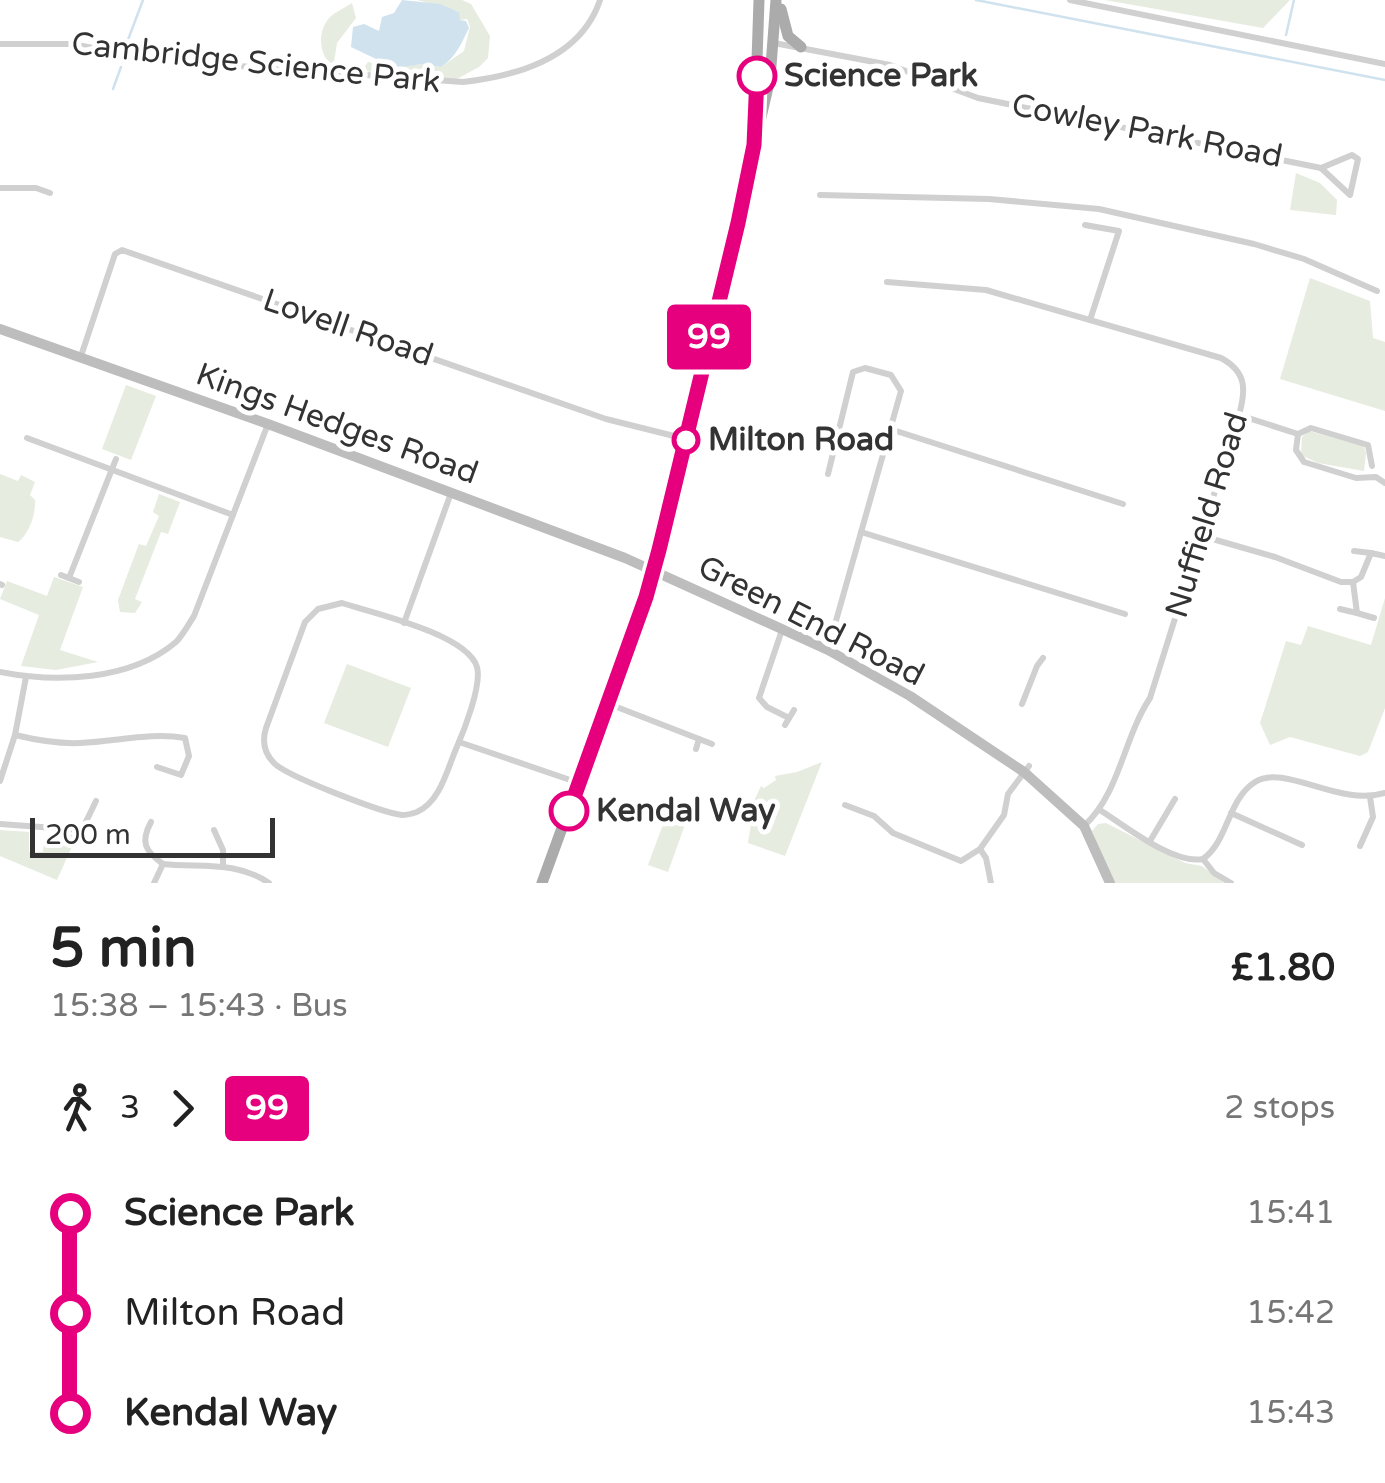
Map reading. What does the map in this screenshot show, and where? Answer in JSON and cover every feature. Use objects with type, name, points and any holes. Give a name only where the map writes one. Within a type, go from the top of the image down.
[{"type":"main road","points":[[754,145],[759,0]]},
{"type":"main road","points":[[542,883],[654,571],[754,145],[772,59],[778,0]]},
{"type":"main road","points":[[778,0],[783,26],[794,46]]},
{"type":"main road","points":[[756,100],[766,52],[774,43]]},
{"type":"street","name":"Cambridge Science Park","points":[[0,44],[72,44],[156,60],[463,82],[513,73],[559,52],[582,34],[600,0]]},
{"type":"street","points":[[1070,0],[1385,64]]},
{"type":"street","name":"Cowley Park Road","points":[[758,36],[774,43],[890,66],[978,98],[1320,168]]},
{"type":"street","points":[[772,59],[794,46]]},
{"type":"street","points":[[1356,156],[1350,195],[1346,194],[1320,168],[1356,156]]},
{"type":"street","points":[[0,188],[36,188],[50,193]]},
{"type":"street","points":[[820,195],[989,199],[1099,209],[1254,244],[1304,259],[1377,290]]},
{"type":"street","points":[[1086,225],[1119,231],[1090,320]]},
{"type":"street","name":"Lovell Road","points":[[80,358],[115,254],[122,250],[606,419],[686,440]]},
{"type":"street","name":"Nuffield Road","points":[[887,282],[986,290],[1221,358],[1234,365],[1245,387],[1150,698],[1134,722],[1100,810],[1084,826]]},
{"type":"street","name":"Kings Hedges Road","points":[[0,329],[268,424],[654,571]]},
{"type":"street","points":[[828,474],[850,377],[856,369],[891,375],[900,388],[828,650]]},
{"type":"street","points":[[1239,415],[1298,434],[1311,428],[1374,445],[1372,466]]},
{"type":"street","points":[[0,672],[76,678],[126,667],[157,655],[179,640],[194,616],[268,424]]},
{"type":"street","points":[[890,429],[1123,504]]},
{"type":"street","points":[[1298,434],[1296,450],[1304,462],[1356,478],[1376,477],[1385,483]]},
{"type":"street","points":[[27,438],[233,515]]},
{"type":"street","points":[[78,582],[65,577],[116,459]]},
{"type":"street","points":[[404,624],[450,493]]},
{"type":"street","points":[[861,532],[1126,614]]},
{"type":"street","points":[[1202,536],[1275,556],[1328,579],[1353,582],[1364,574],[1371,554]]},
{"type":"street","points":[[1354,551],[1385,556]]},
{"type":"street","name":"Green End Road","points":[[654,571],[828,650],[1026,769],[1084,826],[1110,883]]},
{"type":"street","points":[[1353,582],[1356,613]]},
{"type":"street","points":[[342,603],[459,645],[476,664],[478,681],[459,742],[435,797],[420,811],[409,814],[399,814],[288,774],[267,754],[264,736],[310,615],[326,605],[342,603]]},
{"type":"street","points":[[1340,608],[1374,618]]},
{"type":"street","points":[[783,629],[758,698],[787,722],[794,710]]},
{"type":"street","points":[[1022,704],[1043,658]]},
{"type":"street","points":[[0,781],[15,735],[26,677]]},
{"type":"street","points":[[608,703],[712,744]]},
{"type":"street","points":[[15,735],[44,742],[78,743],[141,737],[185,738],[189,756],[181,775],[158,767]]},
{"type":"street","points":[[696,748],[700,739]]},
{"type":"street","points":[[459,742],[579,783]]},
{"type":"street","points":[[845,805],[874,816],[894,833],[955,860],[968,859],[1004,815],[1008,794],[1026,769]]},
{"type":"street","points":[[1100,810],[1185,860],[1203,859],[1217,844],[1246,789],[1257,780],[1270,776],[1291,778],[1346,796],[1385,793]]},
{"type":"street","points":[[1360,846],[1372,818],[1370,797]]},
{"type":"street","points":[[1150,842],[1175,799]]},
{"type":"street","points":[[0,824],[82,830],[96,802]]},
{"type":"street","points":[[1231,813],[1302,846]]},
{"type":"street","points":[[151,822],[144,844],[163,864],[223,866],[269,883]]},
{"type":"street","points":[[912,840],[918,828]]},
{"type":"street","points":[[214,830],[223,850],[223,866]]},
{"type":"street","points":[[980,849],[991,883]]},
{"type":"street","points":[[1203,859],[1214,873],[1231,883]]},
{"type":"street","points":[[154,883],[163,864]]},
{"type":"shaded area","points":[[417,0],[462,0],[471,4],[490,36],[488,58],[455,80],[362,71],[368,62],[389,68],[422,64],[441,67],[464,51],[470,27],[467,19],[459,20],[458,11]]},
{"type":"shaded area","points":[[1105,0],[1290,0],[1263,28]]},
{"type":"shaded area","points":[[352,3],[356,18],[337,43],[333,68],[322,49],[323,28],[331,16]]},
{"type":"shaded area","points":[[1296,173],[1320,183],[1337,200],[1336,215],[1290,210]]},
{"type":"shaded area","points":[[1310,278],[1370,301],[1373,338],[1385,342],[1385,411],[1280,379]]},
{"type":"shaded area","points":[[126,385],[156,396],[131,460],[102,449]]},
{"type":"shaded area","points":[[1309,431],[1364,446],[1364,471],[1318,463],[1301,455],[1302,437]]},
{"type":"shaded area","points":[[0,474],[18,481],[21,475],[35,482],[30,495],[35,500],[33,517],[18,542],[0,537]]},
{"type":"shaded area","points":[[159,494],[180,502],[168,534],[161,532],[135,599],[142,602],[135,613],[120,612],[118,600],[139,544],[146,546],[159,516],[153,512]]},
{"type":"shaded area","points":[[54,577],[83,587],[60,650],[98,662],[56,670],[21,666],[39,615],[0,599],[7,581],[47,596]]},
{"type":"shaded area","points":[[1385,598],[1385,708],[1368,752],[1360,756],[1290,737],[1270,745],[1260,723],[1286,641],[1301,645],[1308,626],[1371,645]]},
{"type":"shaded area","points":[[347,664],[411,688],[388,747],[324,723]]},
{"type":"shaded area","points":[[822,762],[785,856],[748,843],[761,786],[776,780],[775,776]]},
{"type":"shaded area","points":[[668,811],[687,819],[668,872],[648,865]]},
{"type":"shaded area","points":[[1106,823],[1185,863],[1202,866],[1224,883],[1113,883],[1092,831],[1098,824]]},
{"type":"shaded area","points":[[0,830],[29,832],[29,852],[43,852],[44,839],[77,835],[57,880],[0,856]]},
{"type":"water","points":[[402,0],[440,4],[459,12],[460,20],[466,21],[469,28],[461,45],[441,67],[422,64],[395,68],[351,47],[353,27],[364,24],[379,31],[382,17],[394,13]]},
{"type":"waterway","points":[[126,45],[143,0]]},
{"type":"waterway","points":[[976,0],[1385,80]]},
{"type":"waterway","points":[[1286,35],[1294,0]]},
{"type":"waterway","points":[[113,89],[121,67]]},
{"type":"bus line","name":"99","points":[[569,811],[646,597],[659,550],[738,223],[754,145],[757,76]]},
{"type":"place","name":"Science Park","points":[[757,76]]},
{"type":"place","name":"Milton Road","points":[[686,440]]},
{"type":"place","name":"Kendal Way","points":[[569,811]]}]
